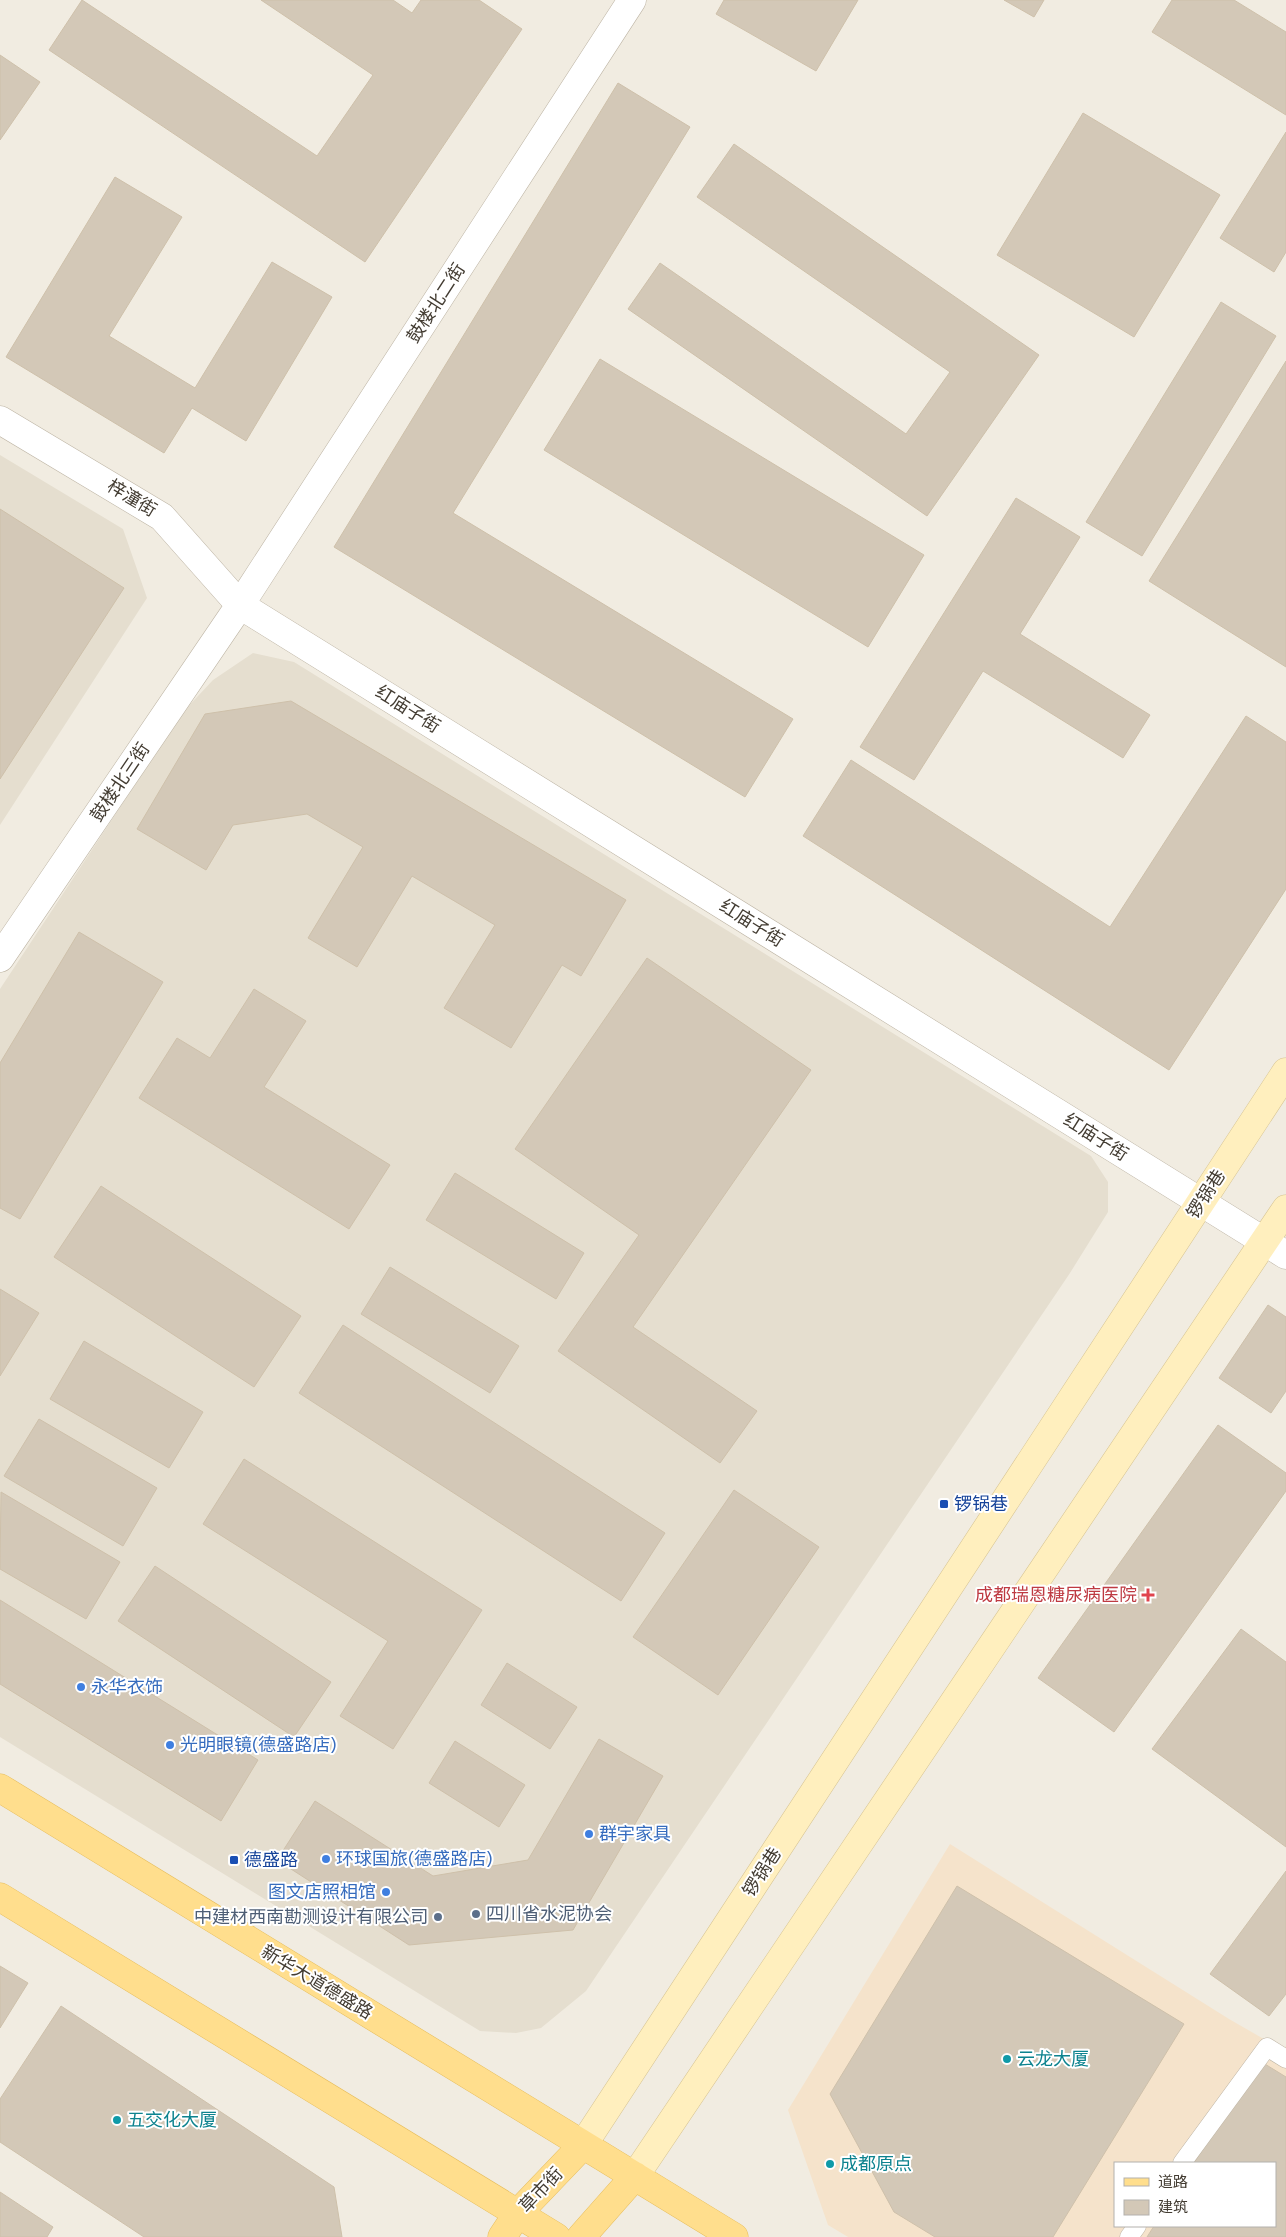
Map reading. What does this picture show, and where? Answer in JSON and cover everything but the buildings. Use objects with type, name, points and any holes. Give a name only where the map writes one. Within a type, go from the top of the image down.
[{"type":"main road","name":"锣锅巷","points":[[583,2145],[1286,1072]]},
{"type":"main road","points":[[581,2237],[635,2176],[1275,1248],[1286,1210]]},
{"type":"main road","name":"新华大道德盛路","points":[[0,1788],[734,2237]]},
{"type":"main road","points":[[0,1896],[556,2237]]},
{"type":"main road","name":"草市街","points":[[502,2237],[518,2213],[583,2145]]},
{"type":"street","name":"鼓楼北二街","points":[[240,605],[632,0]]},
{"type":"street","name":"梓潼街","points":[[0,420],[162,517],[240,605]]},
{"type":"street","name":"鼓楼北三街","points":[[0,958],[240,605]]},
{"type":"street","name":"红庙子街","points":[[240,605],[1275,1248]]},
{"type":"lane","points":[[1183,2162],[1267,2047],[1286,2059]]},
{"type":"shaded area","points":[[0,455],[123,529],[147,598],[0,825]]},
{"type":"shaded area","points":[[253,653],[294,662],[1091,1156],[1108,1182],[1108,1212],[1070,1273],[586,1991],[541,2028],[516,2033],[480,2031],[0,1737],[0,989],[183,712],[213,680]]},
{"type":"shaded area","name":"云龙大厦","points":[[950,1844],[1229,2019],[1283,2050],[1286,2046],[1286,2237],[848,2237],[828,2225],[788,2110]]},
{"type":"place","name":"锣锅巷","points":[[944,1504]]},
{"type":"place","name":"成都瑞恩糖尿病医院","points":[[1148,1595]]},
{"type":"place","name":"永华衣饰","points":[[81,1687]]},
{"type":"place","name":"光明眼镜(德盛路店)","points":[[170,1745]]},
{"type":"place","name":"群宇家具","points":[[589,1834]]},
{"type":"place","name":"环球国旅(德盛路店)","points":[[326,1859]]},
{"type":"place","name":"德盛路","points":[[234,1860]]},
{"type":"place","name":"图文店照相馆","points":[[386,1892]]},
{"type":"place","name":"四川省水泥协会","points":[[476,1914]]},
{"type":"place","name":"中建材西南勘测设计有限公司","points":[[438,1917]]},
{"type":"place","name":"云龙大厦","points":[[1007,2059]]},
{"type":"place","name":"五交化大厦","points":[[117,2120]]},
{"type":"place","name":"成都原点","points":[[830,2164]]}]
